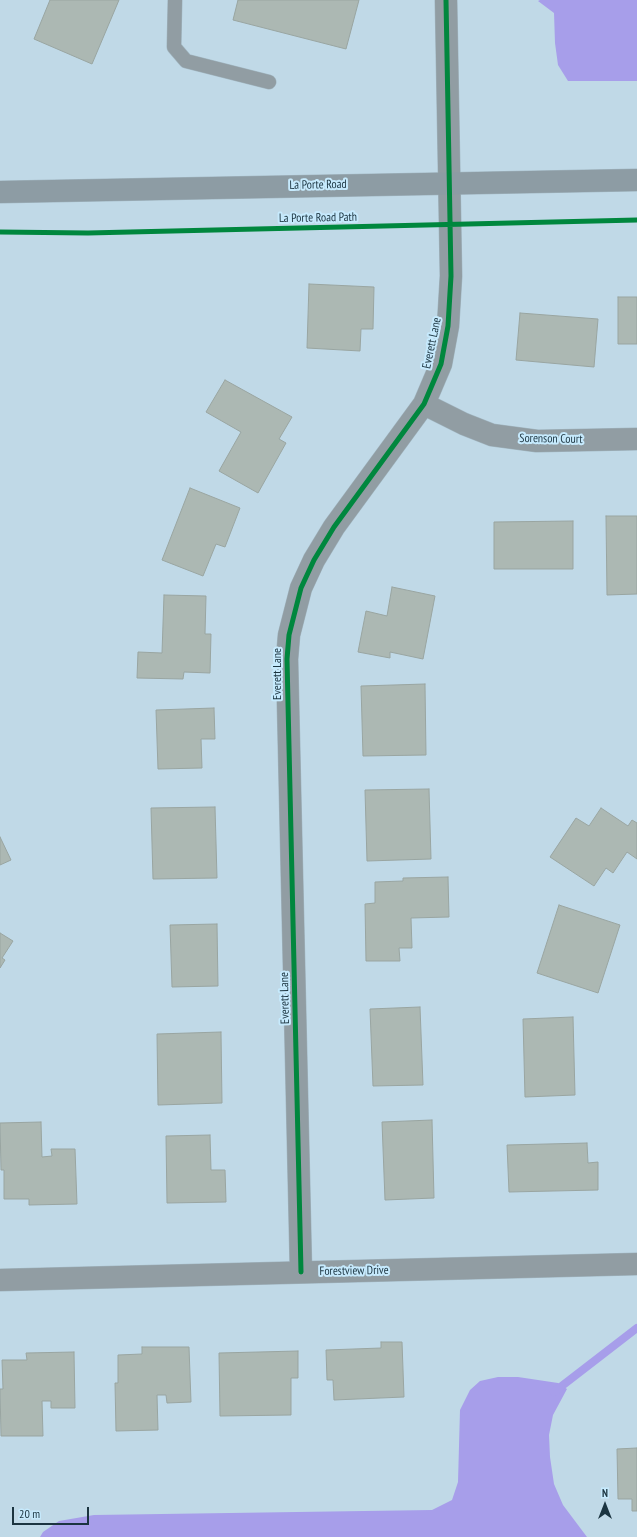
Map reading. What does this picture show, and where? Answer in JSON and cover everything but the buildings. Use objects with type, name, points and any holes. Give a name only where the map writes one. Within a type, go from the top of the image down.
[{"type":"street","name":"Everett Lane","points":[[301,1272],[288,667],[289,635],[301,588],[314,560],[334,527],[424,404],[441,364],[448,326],[451,276],[446,0]]},
{"type":"street","name":"La Porte Road","points":[[0,192],[449,182],[637,180]]},
{"type":"street","name":"Sorenson Court","points":[[424,404],[464,424],[492,435],[537,441],[637,439]]},
{"type":"street","name":"Forestview Drive","points":[[0,1280],[637,1264]]},
{"type":"lane","points":[[175,0],[174,47],[186,61],[269,82]]},
{"type":"shaded area","points":[[637,0],[637,81],[568,81],[558,65],[555,43],[554,13],[538,1]]},
{"type":"shaded area","points":[[498,1377],[518,1377],[558,1383],[567,1389],[553,1415],[549,1435],[550,1457],[554,1484],[563,1505],[587,1537],[40,1537],[43,1532],[59,1521],[94,1515],[432,1510],[452,1500],[458,1482],[460,1410],[470,1390],[480,1381]]},
{"type":"waterway","points":[[554,1392],[637,1328]]},
{"type":"cycle path","points":[[301,1272],[287,659],[289,635],[301,588],[314,560],[334,527],[424,404],[441,364],[448,326],[451,276],[446,0]]},
{"type":"cycle path","name":"La Porte Road Path","points":[[0,232],[88,233],[637,220]]}]
